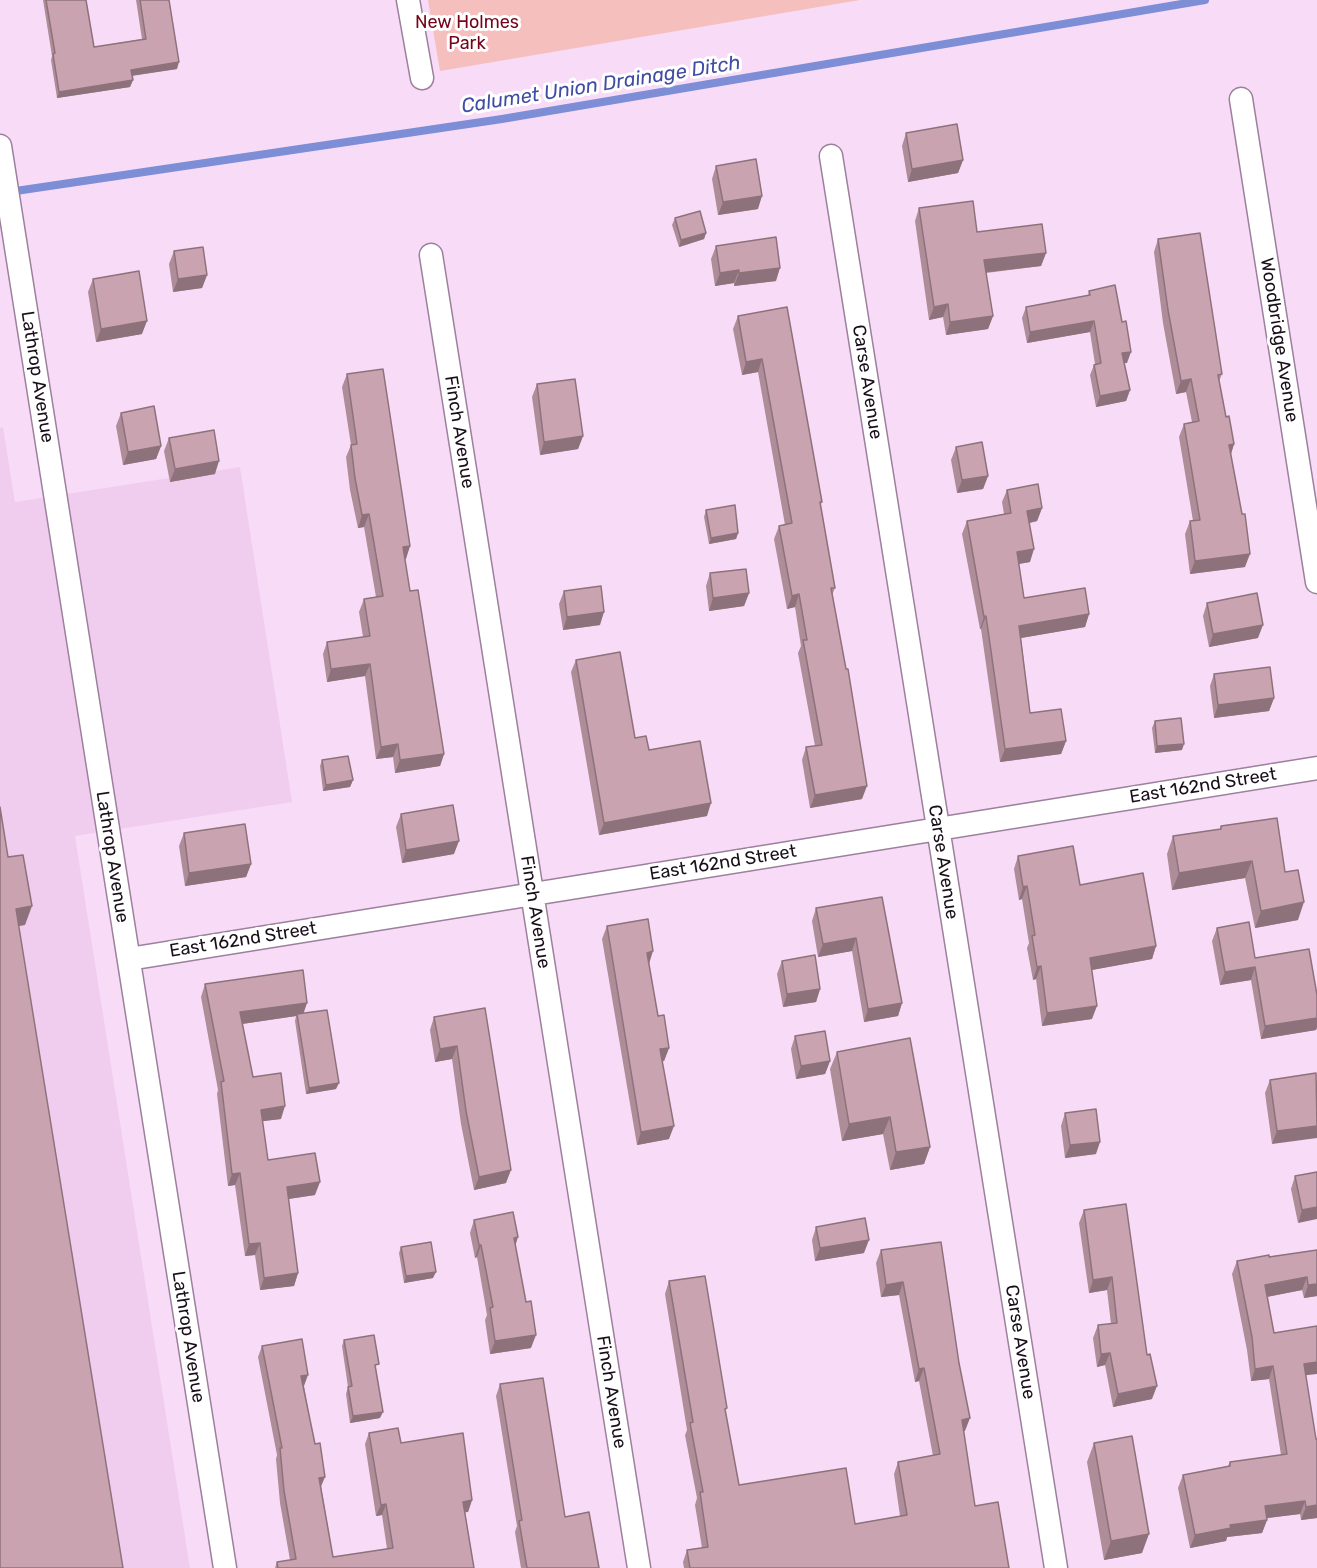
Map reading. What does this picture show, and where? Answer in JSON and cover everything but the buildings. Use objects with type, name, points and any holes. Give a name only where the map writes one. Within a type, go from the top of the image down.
[{"type":"street","points":[[408,0],[422,78]]},
{"type":"street","name":"Woodbridge Avenue","points":[[1240,99],[1317,582]]},
{"type":"street","name":"Lathrop Avenue","points":[[0,146],[225,1568]]},
{"type":"street","name":"Carse Avenue","points":[[831,156],[1056,1568]]},
{"type":"street","name":"Finch Avenue","points":[[431,255],[639,1568]]},
{"type":"street","name":"East 162nd Street","points":[[129,959],[1317,768]]},
{"type":"shaded area","points":[[3,427],[15,502],[240,467],[292,802],[75,836],[190,1568],[0,1568],[0,428]]},
{"type":"green space","name":"New Holmes Park","points":[[428,0],[860,0],[440,71]]},
{"type":"waterway","name":"Calumet Union Drainage Ditch","points":[[9,192],[502,119],[1205,0]]}]
